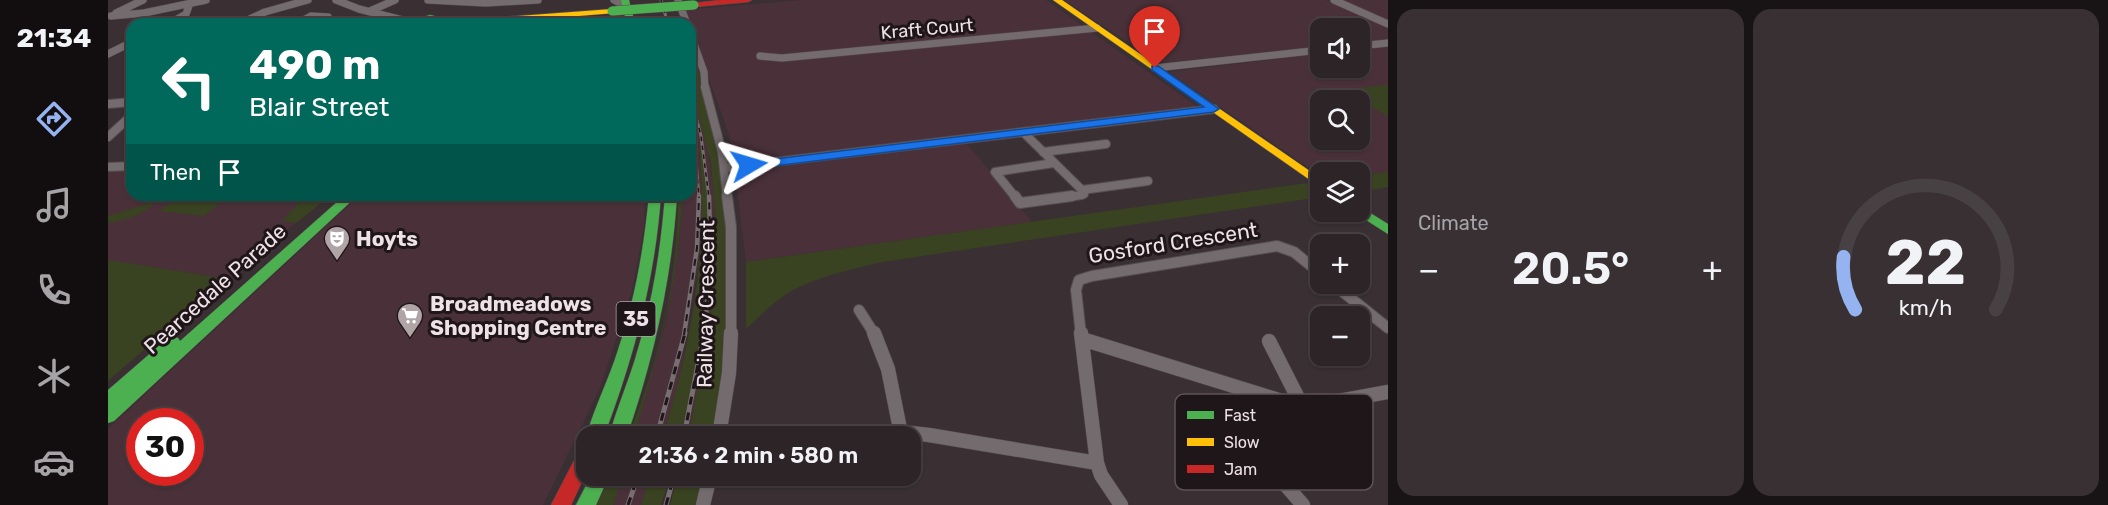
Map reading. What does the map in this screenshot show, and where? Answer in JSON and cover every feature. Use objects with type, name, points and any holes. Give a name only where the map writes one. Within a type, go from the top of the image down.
[{"type":"street","points":[[109,16],[143,0]]},
{"type":"street","points":[[109,16],[144,13],[206,0]]},
{"type":"street","points":[[252,18],[308,0]]},
{"type":"street","points":[[336,0],[369,11],[402,18]]},
{"type":"street","points":[[369,11],[396,0]]},
{"type":"street","points":[[428,0],[486,3],[538,0]]},
{"type":"street","points":[[678,0],[685,18]]},
{"type":"street","points":[[517,18],[613,6],[694,5],[748,0]]},
{"type":"street","points":[[1057,0],[1310,176]]},
{"type":"street","points":[[1334,0],[1388,24]]},
{"type":"street","points":[[613,6],[629,2]]},
{"type":"street","points":[[629,2],[630,18]]},
{"type":"street","points":[[629,2],[638,18]]},
{"type":"street","points":[[179,18],[190,9],[190,3]]},
{"type":"street","points":[[307,18],[311,16],[330,17]]},
{"type":"street","name":"Kraft Court","points":[[760,56],[782,58],[1097,28]]},
{"type":"street","points":[[1370,45],[1388,43]]},
{"type":"street","points":[[1379,44],[1388,48]]},
{"type":"street","points":[[108,54],[126,45]]},
{"type":"street","name":"Railway Crescent","points":[[696,49],[705,72],[705,93],[725,168],[731,227],[732,303],[729,373],[721,426]]},
{"type":"street","points":[[1155,68],[1310,51]]},
{"type":"street","points":[[108,104],[126,102]]},
{"type":"street","points":[[725,168],[1214,109]]},
{"type":"street","points":[[108,137],[126,120]]},
{"type":"street","points":[[1023,132],[1082,190],[1084,194],[1020,203],[995,172],[1054,163]]},
{"type":"street","points":[[1043,152],[1106,144]]},
{"type":"street","points":[[108,167],[126,166]]},
{"type":"street","points":[[1082,190],[1148,181]]},
{"type":"street","name":"Pearcedale Parade","points":[[108,400],[331,201]]},
{"type":"street","name":"Pearcedale Parade","points":[[108,416],[345,201]]},
{"type":"street","name":"35","points":[[599,426],[618,380],[633,332],[652,233],[655,201]]},
{"type":"street","name":"35","points":[[622,426],[639,378],[659,306],[668,242],[671,201]]},
{"type":"street","points":[[1370,218],[1388,230]]},
{"type":"street","name":"Gosford Crescent","points":[[1120,505],[1101,475],[1097,463],[1076,285],[1082,278],[1277,246],[1294,252],[1310,265]]},
{"type":"street","points":[[1346,294],[1388,328]]},
{"type":"street","points":[[859,310],[868,320],[882,348],[894,426]]},
{"type":"street","points":[[1082,339],[1258,394]]},
{"type":"street","points":[[1269,341],[1296,394]]},
{"type":"street","points":[[1241,390],[1241,394]]},
{"type":"street","points":[[1373,395],[1388,392]]},
{"type":"street","points":[[921,435],[1097,463]]},
{"type":"street","points":[[561,505],[576,475]]},
{"type":"street","points":[[586,505],[595,486]]},
{"type":"street","points":[[703,505],[708,486]]},
{"type":"street","points":[[1290,490],[1303,505]]},
{"type":"shaded area","points":[[802,0],[1046,0],[1209,115],[967,144],[1032,222],[746,262],[728,131],[696,43],[696,18],[687,18],[684,10]]},
{"type":"shaded area","points":[[1064,0],[1326,0],[1366,18],[1310,18],[1310,47],[1160,63]]},
{"type":"shaded area","points":[[1341,0],[1388,0],[1388,21]]},
{"type":"shaded area","points":[[622,14],[623,18],[576,18]]},
{"type":"shaded area","points":[[1370,20],[1388,28],[1388,39],[1370,41]]},
{"type":"shaded area","points":[[1388,47],[1388,172],[1370,174],[1370,162],[1310,162],[1310,168],[1169,72],[1310,55],[1310,78],[1370,78],[1370,49]]},
{"type":"shaded area","points":[[696,106],[708,149],[715,199],[714,287],[707,341],[691,426],[682,426],[703,320],[709,206],[702,147],[699,148],[703,203],[699,260],[679,383],[666,426],[637,426],[666,323],[679,243],[682,201],[696,201]]},
{"type":"shaded area","points":[[108,170],[126,170],[126,201],[322,201],[229,279],[142,266],[108,292]]},
{"type":"shaded area","name":"Broadmeadows Shopping Centre","points":[[354,201],[645,201],[644,227],[632,291],[600,388],[581,426],[576,426],[576,437],[543,505],[108,505],[108,429],[126,412],[126,486],[204,486],[204,408],[131,408]]},
{"type":"shaded area","points":[[620,486],[647,486],[641,505],[613,505]]},
{"type":"green space","points":[[696,59],[701,74],[701,89],[718,154],[726,219],[727,263],[724,360],[714,426],[691,426],[711,310],[716,224],[711,163],[696,107]]},
{"type":"green space","points":[[1388,85],[1388,116],[1370,106],[1370,90],[1342,90]]},
{"type":"green space","points":[[702,147],[710,219],[707,293],[696,366],[683,426],[666,426],[682,366],[696,294],[702,221],[699,148]]},
{"type":"green space","points":[[1388,172],[1388,187],[1370,190],[1370,174]]},
{"type":"green space","points":[[1307,183],[1310,185],[1310,198],[882,262],[849,270],[807,283],[783,296],[746,329],[746,262]]},
{"type":"green space","points":[[157,201],[134,216],[108,223],[108,216]]},
{"type":"green space","points":[[173,201],[223,201],[204,216],[159,211]]},
{"type":"green space","points":[[293,201],[324,201],[296,223],[282,221],[300,202]]},
{"type":"green space","points":[[678,201],[682,201],[677,257],[666,317],[651,377],[637,426],[632,426],[658,348],[675,257]]},
{"type":"green space","points":[[108,260],[229,279],[218,285],[108,381]]},
{"type":"green space","points":[[606,486],[620,486],[613,505],[596,505]]},
{"type":"green space","points":[[647,486],[667,486],[661,505],[641,505]]},
{"type":"green space","points":[[675,486],[700,486],[695,505],[670,505]]},
{"type":"railway","points":[[661,0],[666,18]]},
{"type":"railway","points":[[696,116],[701,136],[709,198]]},
{"type":"railway","points":[[696,160],[699,197]]},
{"type":"railway","points":[[704,335],[711,265],[709,196]]},
{"type":"railway","points":[[684,335],[697,248],[699,197]]},
{"type":"railway","points":[[660,426],[685,333]]},
{"type":"railway","points":[[686,426],[704,333]]},
{"type":"railway","points":[[628,505],[635,486]]},
{"type":"railway","points":[[666,505],[671,486]]},
{"type":"traffic: fast","points":[[625,0],[630,18]]},
{"type":"traffic: fast","points":[[612,11],[694,5]]},
{"type":"traffic: fast","points":[[427,18],[438,18]]},
{"type":"traffic: fast","points":[[108,416],[345,201]]},
{"type":"traffic: fast","points":[[599,426],[627,348],[635,318],[648,258],[654,201]]},
{"type":"traffic: fast","points":[[621,426],[638,377],[654,317],[665,257],[671,201]]},
{"type":"traffic: fast","points":[[1370,218],[1388,230]]},
{"type":"traffic: fast","points":[[108,400],[173,342]]},
{"type":"traffic: fast","points":[[586,505],[595,486]]},
{"type":"traffic: slow","points":[[1057,0],[1310,176]]},
{"type":"traffic: slow","points":[[524,18],[612,11]]},
{"type":"traffic: jam","points":[[694,5],[748,0]]},
{"type":"traffic: jam","points":[[561,505],[576,475]]},
{"type":"place","name":"Hoyts","points":[[337,262]]},
{"type":"place","name":"Broadmeadows Shopping Centre","points":[[410,339]]},
{"type":"route","points":[[749,165],[1214,109],[1155,68]]}]
